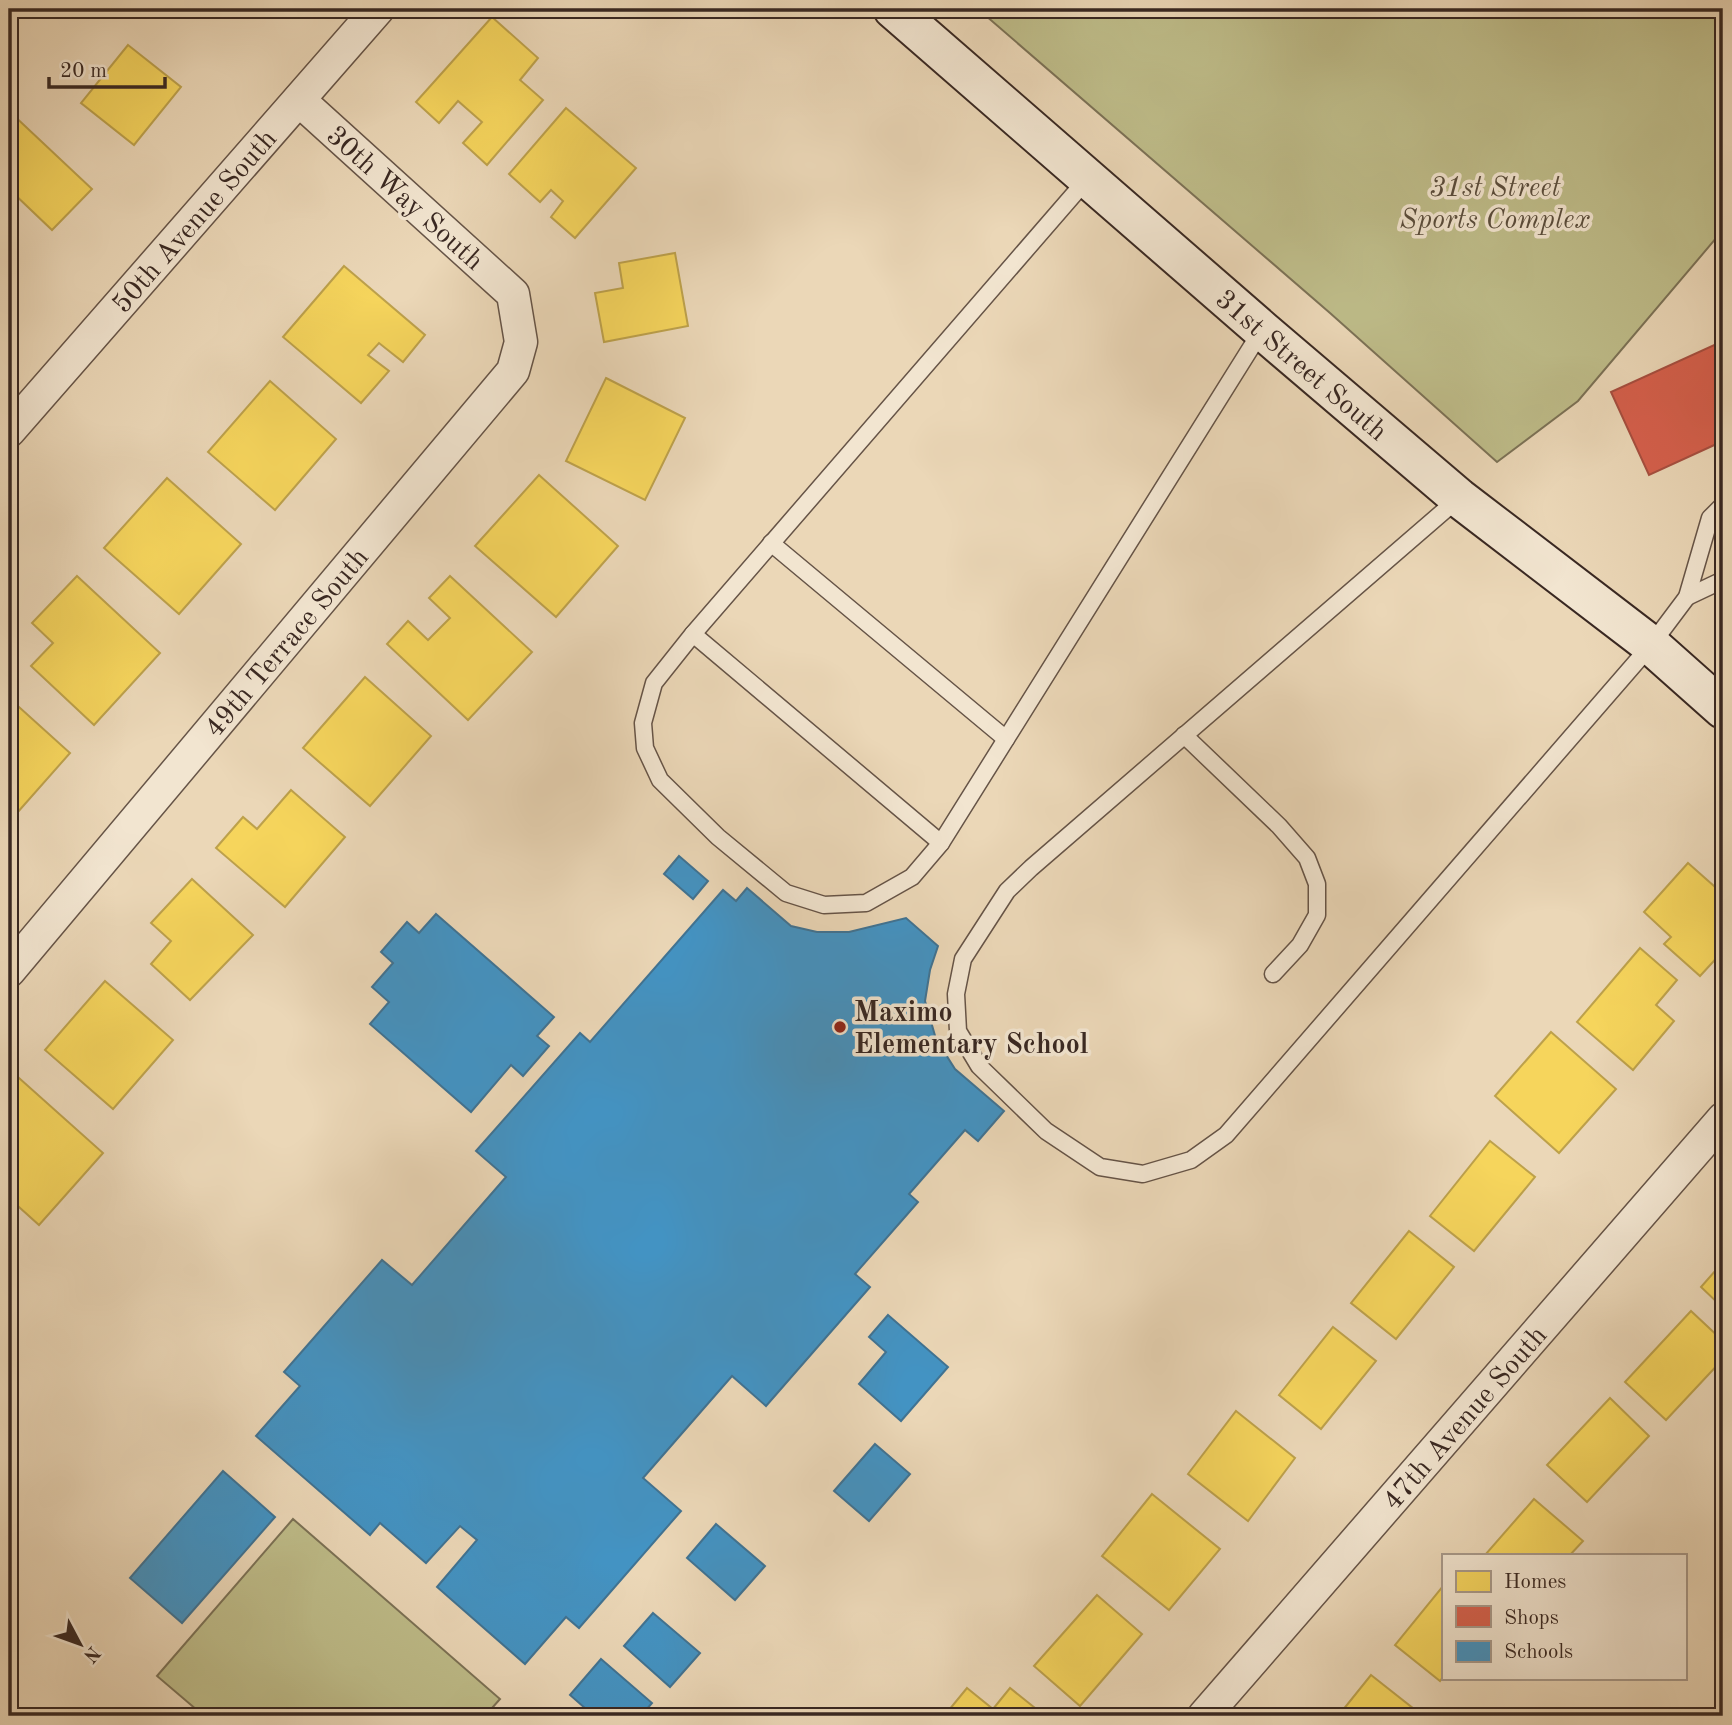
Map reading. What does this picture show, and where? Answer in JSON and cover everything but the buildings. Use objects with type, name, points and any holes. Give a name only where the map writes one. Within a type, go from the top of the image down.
[{"type":"street","name":"50th Avenue South","points":[[9,431],[379,9]]},
{"type":"street","name":"31st Street South","points":[[893,9],[1459,498],[1651,645],[1723,709]]},
{"type":"street","name":"30th Way South","points":[[299,100],[513,294]]},
{"type":"street","name":"49th Terrace South","points":[[9,971],[513,371],[522,342],[513,294]]},
{"type":"street","name":"47th Avenue South","points":[[1205,1716],[1723,1119]]},
{"type":"lane","points":[[1088,178],[771,543],[654,683],[643,723],[645,748],[660,780],[718,836],[786,893],[824,905],[866,903],[912,877],[940,843],[1262,330]]},
{"type":"lane","points":[[1459,498],[1007,891],[963,958],[956,994],[958,1031],[979,1066],[1046,1131],[1100,1167],[1143,1174],[1191,1160],[1226,1135],[1651,645],[1687,597],[1710,518],[1723,505]]},
{"type":"lane","points":[[771,543],[1006,739]]},
{"type":"lane","points":[[1687,597],[1723,580]]},
{"type":"lane","points":[[693,634],[940,843]]},
{"type":"lane","points":[[1184,735],[1279,826],[1307,858],[1317,884],[1317,915],[1300,945],[1273,974]]},
{"type":"green space","name":"31st Street Sports Complex","points":[[978,9],[1723,9],[1723,230],[1578,401],[1497,462],[1330,313]]},
{"type":"green space","points":[[293,1519],[500,1699],[485,1716],[204,1716],[157,1676]]},
{"type":"place","name":"Maximo Elementary School","points":[[840,1027]]}]
